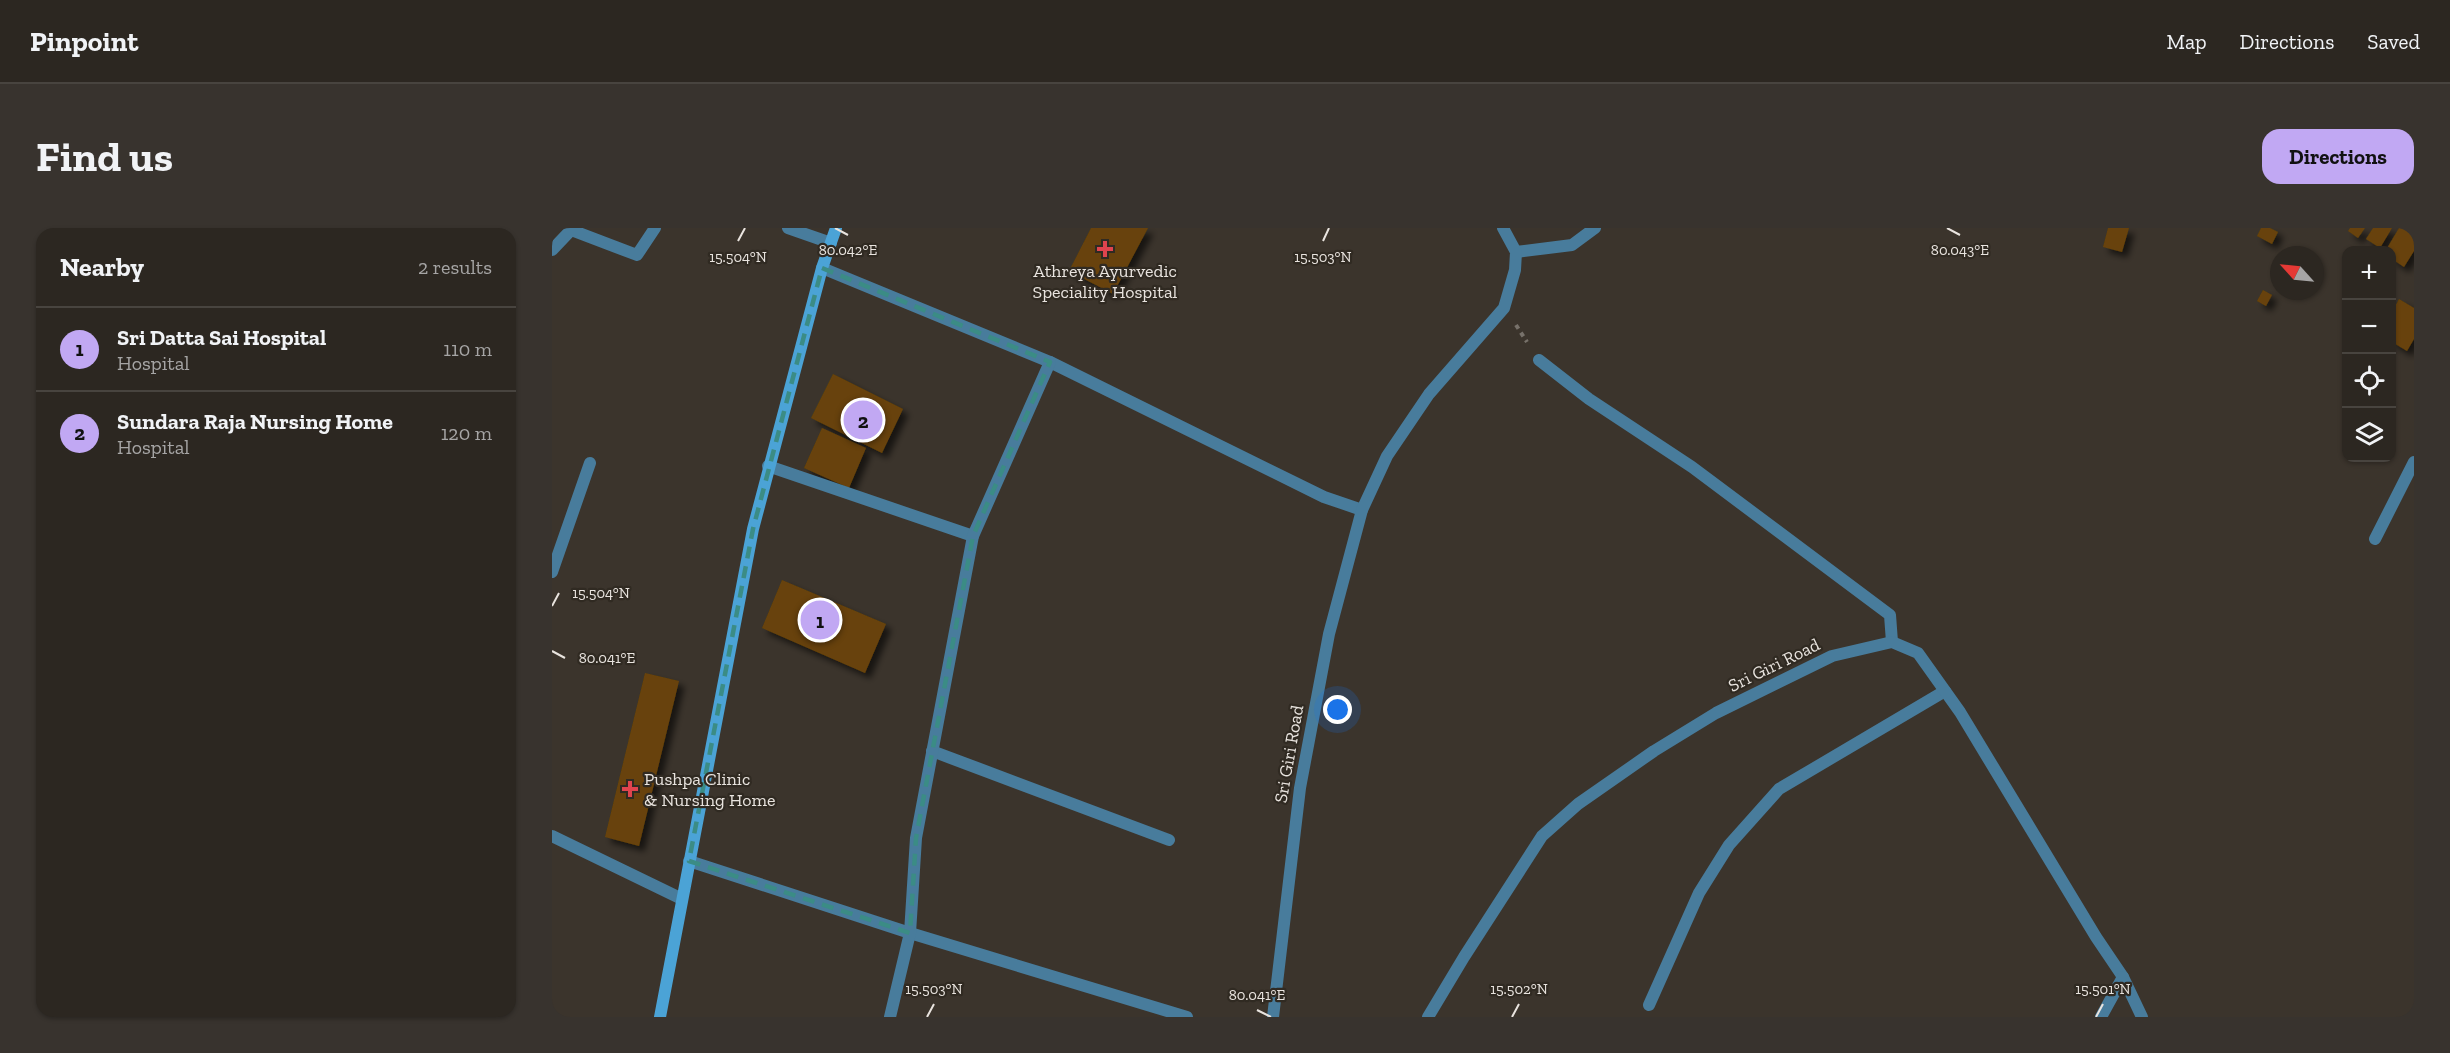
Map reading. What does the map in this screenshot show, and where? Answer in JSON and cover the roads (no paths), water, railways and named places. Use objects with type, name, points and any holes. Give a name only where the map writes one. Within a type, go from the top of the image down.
[{"type":"street","points":[[552,250],[571,230],[637,255],[655,228]]},
{"type":"street","points":[[788,228],[831,243]]},
{"type":"street","points":[[660,1017],[753,529],[822,268],[836,228]]},
{"type":"street","points":[[1503,228],[1516,252],[1572,244],[1595,228]]},
{"type":"street","name":"Sri Giri Road","points":[[1272,1017],[1300,788],[1329,634],[1362,510],[1387,456],[1429,394],[1504,308],[1515,270],[1516,252]]},
{"type":"street","points":[[822,268],[1050,362],[1324,497],[1362,510]]},
{"type":"street","points":[[1539,360],[1589,399],[1692,467],[1890,615],[1892,642],[1918,653],[1945,691],[2123,977],[2142,1017]]},
{"type":"street","points":[[890,1017],[910,933],[916,838],[973,536],[1050,362]]},
{"type":"street","points":[[552,572],[590,462]]},
{"type":"street","points":[[2375,539],[2414,462]]},
{"type":"street","points":[[768,466],[973,536]]},
{"type":"street","name":"Sri Giri Road","points":[[1428,1017],[1542,836],[1578,804],[1654,751],[1716,713],[1832,656],[1892,642]]},
{"type":"street","points":[[1649,1005],[1699,893],[1729,845],[1779,789],[1945,691]]},
{"type":"street","points":[[932,751],[1169,840]]},
{"type":"street","points":[[552,836],[682,899]]},
{"type":"street","points":[[689,861],[910,933],[1186,1017]]},
{"type":"street","points":[[2101,1017],[2123,977]]},
{"type":"place","name":"Athreya Ayurvedic Speciality Hospital","points":[[1105,249]]},
{"type":"place","name":"Sundara Raja Nursing Home","points":[[863,420]]},
{"type":"place","name":"Sri Datta Sai Hospital","points":[[820,620]]},
{"type":"place","name":"Pushpa Clinic & Nursing Home","points":[[630,789]]}]
